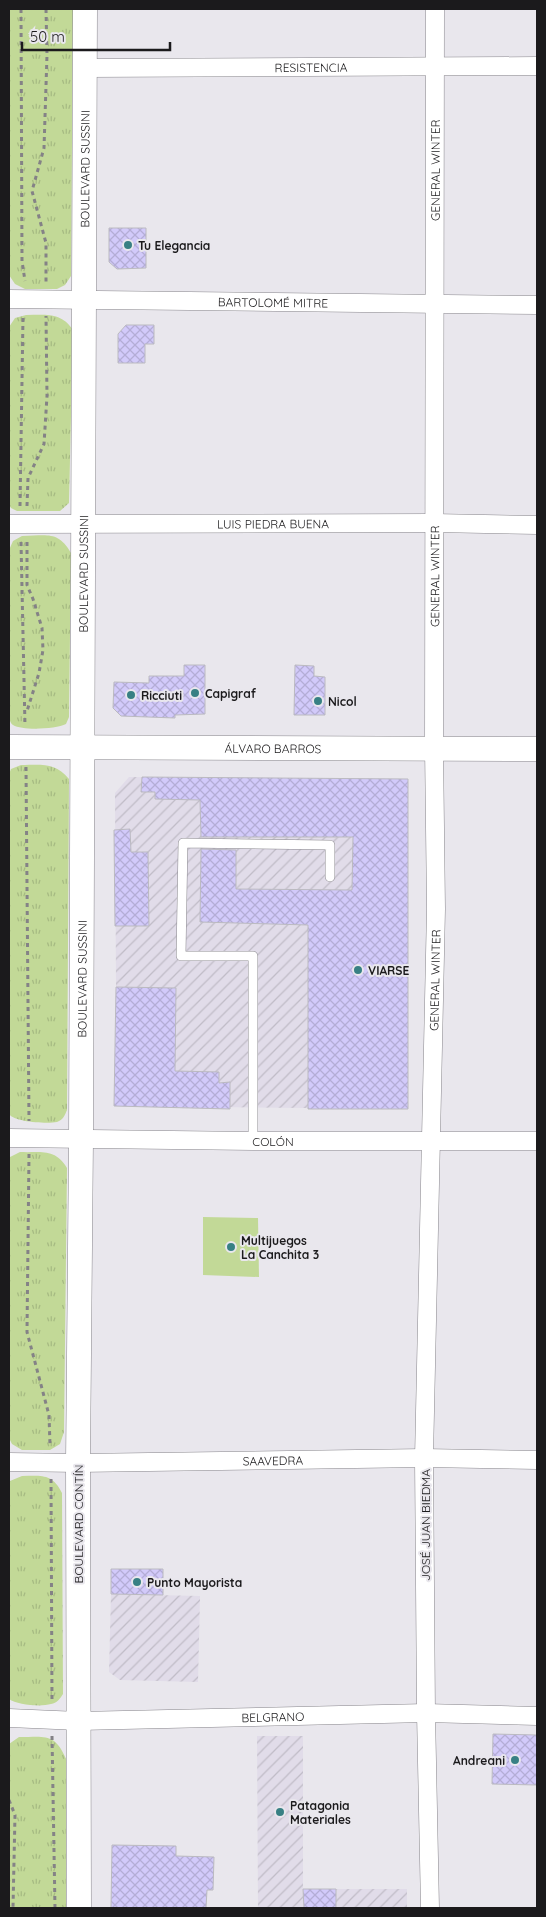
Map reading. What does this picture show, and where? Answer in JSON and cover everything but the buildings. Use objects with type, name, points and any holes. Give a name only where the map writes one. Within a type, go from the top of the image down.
[{"type":"main road","name":"BOULEVARD SUSSINI","points":[[81,1140],[85,9]]},
{"type":"main road","name":"ÁLVARO BARROS","points":[[17,747],[434,747],[537,749]]},
{"type":"main road","name":"BOULEVARD CONTÍN","points":[[78,1908],[78,1463],[81,1140]]},
{"type":"street","name":"GENERAL WINTER","points":[[432,1142],[436,909],[434,747],[435,9]]},
{"type":"street","name":"RESISTENCIA","points":[[85,68],[537,66]]},
{"type":"street","name":"BARTOLOMÉ MITRE","points":[[16,299],[537,305]]},
{"type":"street","name":"LUIS PIEDRA BUENA","points":[[19,524],[434,523],[537,525]]},
{"type":"street","name":"COLÓN","points":[[9,1138],[253,1141],[537,1141]]},
{"type":"street","name":"JOSÉ JUAN BIEDMA","points":[[430,1908],[424,1458],[432,1142]]},
{"type":"street","name":"SAAVEDRA","points":[[9,1462],[78,1463],[424,1458],[537,1460]]},
{"type":"street","name":"BELGRANO","points":[[9,1718],[79,1721],[426,1713],[537,1716]]},
{"type":"lane","points":[[253,1141],[252,956],[181,956],[183,843],[330,845],[330,877]]},
{"type":"path","points":[[21,9],[22,261],[26,276],[16,299],[19,524],[17,747],[30,1138],[27,1332],[49,1415],[55,1908]]},
{"type":"path","points":[[17,747],[27,708],[40,673],[43,650],[42,628],[27,585],[19,524],[28,478],[44,444],[47,396],[46,243],[32,191],[44,148],[47,56],[46,9]]},
{"type":"path","points":[[9,1800],[15,1815],[13,1908]]},
{"type":"shaded area","points":[[129,777],[408,779],[408,1109],[114,1106],[116,987],[115,793]]},
{"type":"shaded area","points":[[111,1594],[200,1596],[198,1682],[120,1680],[109,1672]]},
{"type":"shaded area","name":"Patagonia Materiales","points":[[257,1736],[303,1736],[303,1889],[407,1889],[407,1908],[258,1908]]},
{"type":"green space","points":[[9,9],[73,9],[71,276],[65,285],[57,289],[25,289],[15,284],[9,275]]},
{"type":"green space","points":[[26,315],[58,317],[73,330],[69,503],[60,511],[17,511],[9,505],[9,327],[15,318]]},
{"type":"green space","points":[[22,536],[51,536],[61,541],[71,553],[69,717],[66,724],[61,726],[40,729],[24,728],[13,725],[9,718],[9,550],[13,541]]},
{"type":"green space","points":[[21,765],[53,767],[69,779],[67,1110],[61,1120],[52,1123],[24,1121],[9,1114],[9,774],[11,769]]},
{"type":"green space","points":[[20,1152],[52,1154],[58,1157],[67,1168],[64,1432],[60,1444],[50,1450],[22,1450],[12,1444],[9,1438],[9,1160],[10,1157]]},
{"type":"green space","name":"Multijuegos La Canchita 3","points":[[203,1217],[258,1218],[259,1277],[203,1275]]},
{"type":"green space","points":[[22,1476],[40,1476],[50,1479],[62,1493],[63,1694],[57,1702],[47,1705],[23,1704],[9,1699],[9,1483]]},
{"type":"green space","points":[[19,1737],[42,1737],[53,1740],[58,1744],[66,1759],[66,1908],[9,1908],[9,1744]]},
{"type":"place","name":"Tu Elegancia","points":[[128,245]]},
{"type":"place","name":"Capigraf","points":[[195,693]]},
{"type":"place","name":"Ricciuti","points":[[131,695]]},
{"type":"place","name":"Nicol","points":[[318,701]]},
{"type":"place","name":"VIARSE","points":[[358,970]]},
{"type":"place","name":"Multijuegos La Canchita 3","points":[[231,1247]]},
{"type":"place","name":"Punto Mayorista","points":[[137,1582]]},
{"type":"place","name":"Andreani","points":[[515,1760]]},
{"type":"place","name":"Patagonia Materiales","points":[[280,1812]]}]
